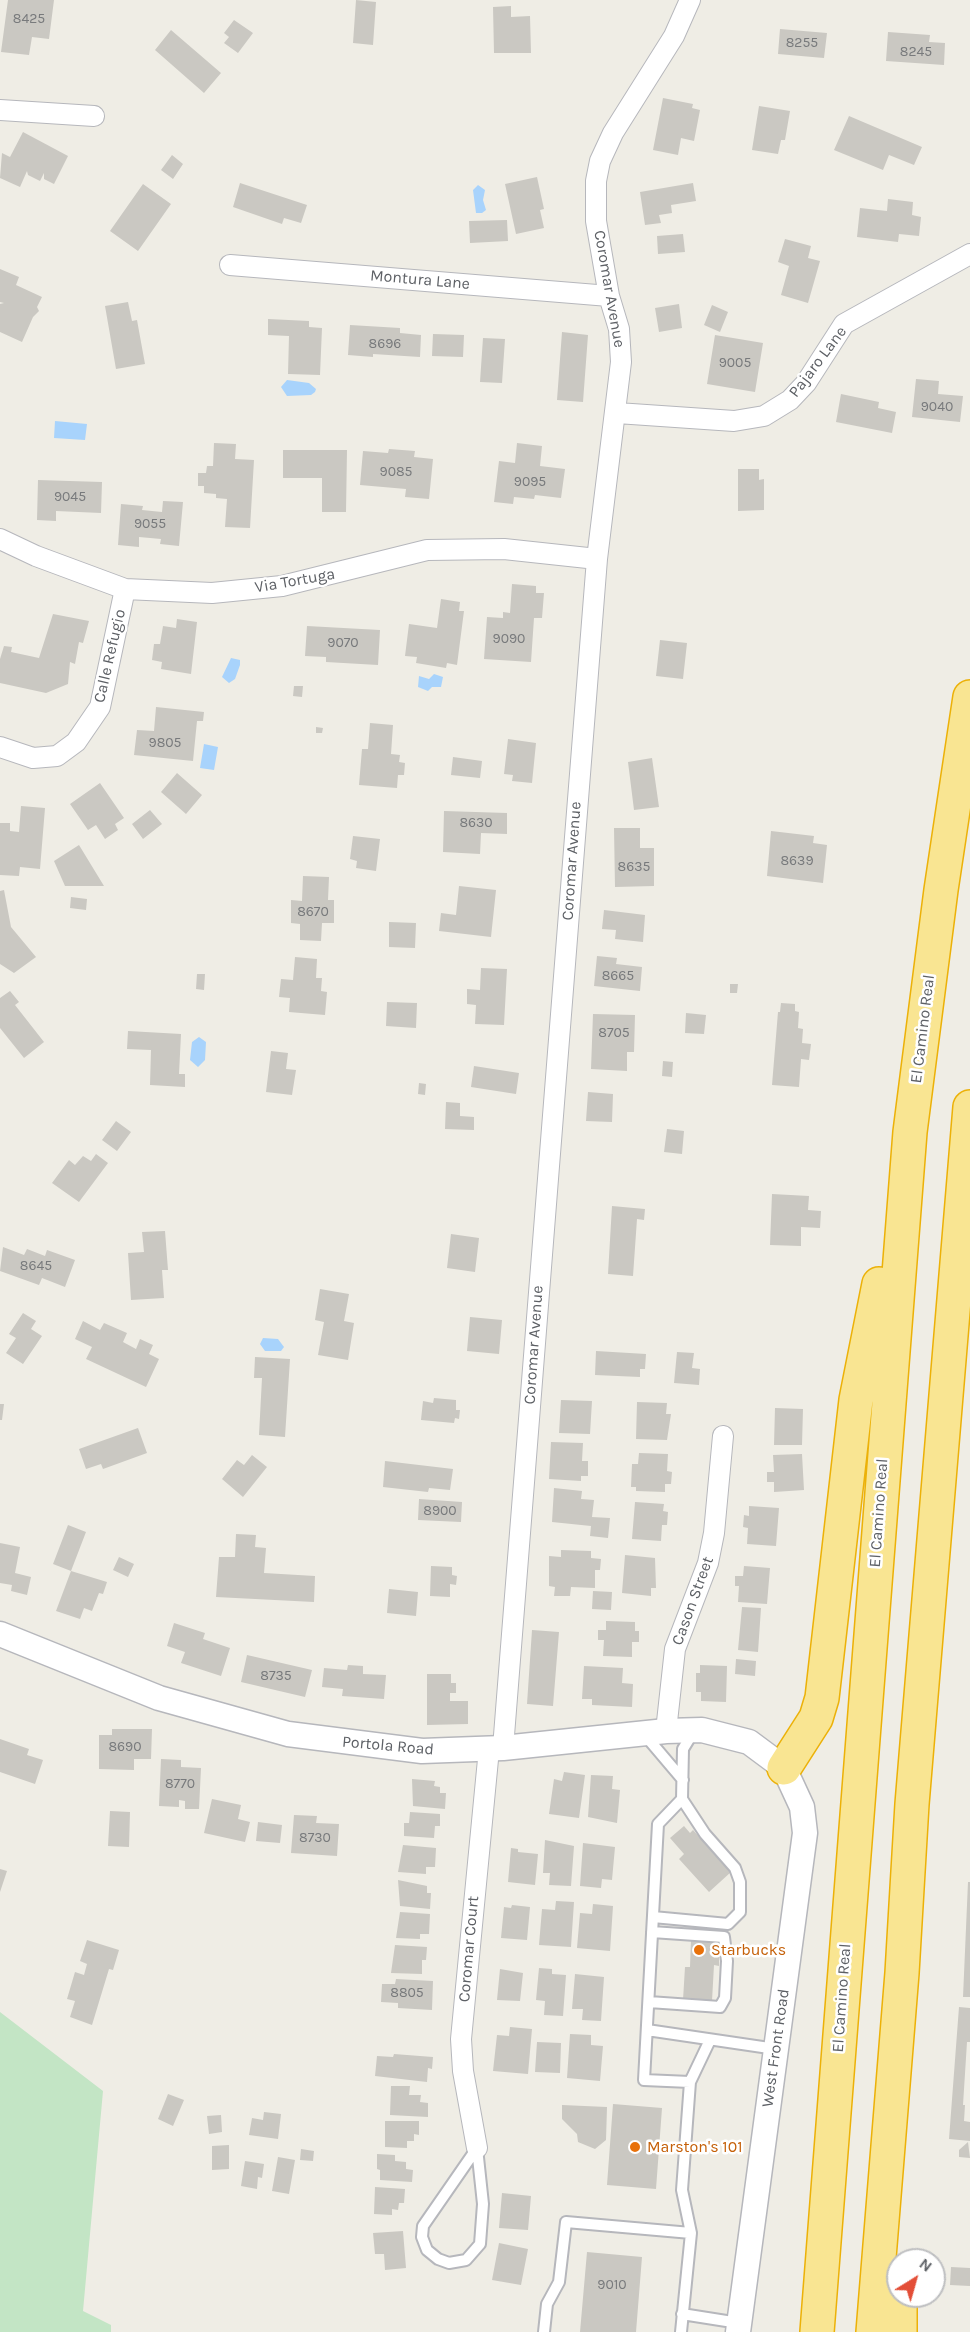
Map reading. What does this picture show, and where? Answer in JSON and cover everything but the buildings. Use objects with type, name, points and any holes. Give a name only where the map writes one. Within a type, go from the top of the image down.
[{"type":"highway","name":"El Camino Real","points":[[817,2332],[910,1132],[941,890],[970,698]]},
{"type":"highway","points":[[873,2332],[902,1973],[914,1780],[970,1107]]},
{"type":"highway","points":[[784,1768],[816,1718],[822,1698],[856,1400],[910,1132]]},
{"type":"highway","points":[[901,2248],[905,2143],[902,1973]]},
{"type":"highway","points":[[900,2308],[900,2332]]},
{"type":"street","name":"Coromar Avenue","points":[[496,1748],[597,559],[616,413],[621,346],[609,296],[596,221],[596,181],[600,161],[613,133],[674,36],[690,0]]},
{"type":"street","points":[[0,110],[94,116]]},
{"type":"street","name":"Pajaro Lane","points":[[616,413],[734,421],[764,416],[790,400],[806,383],[844,324],[970,254]]},
{"type":"street","name":"Montura Lane","points":[[230,265],[609,296]]},
{"type":"street","name":"Via Tortuga","points":[[0,539],[36,556],[124,589],[212,592],[282,586],[427,550],[504,549],[597,559]]},
{"type":"street","name":"Calle Refugio","points":[[0,747],[33,758],[57,756],[76,742],[100,707],[124,589]]},
{"type":"street","name":"Cason Street","points":[[655,1732],[675,1649],[705,1573],[714,1533],[723,1436]]},
{"type":"street","name":"Portola Road","points":[[0,1634],[159,1698],[288,1734],[422,1751],[496,1748],[694,1730],[720,1733],[749,1742],[784,1768]]},
{"type":"street","name":"Coromar Court","points":[[477,2148],[463,2071],[461,2038],[496,1748]]},
{"type":"street","name":"West Front Road","points":[[738,2327],[805,1833],[802,1807],[784,1768]]},
{"type":"lane","points":[[653,1917],[728,1924],[740,1912],[741,1882],[735,1868],[705,1834],[682,1799],[683,1749],[694,1730]]},
{"type":"lane","points":[[655,1732],[682,1780]]},
{"type":"lane","points":[[682,1799],[658,1824],[644,2080],[690,2082]]},
{"type":"lane","points":[[649,2002],[720,2007],[725,1998],[727,1961],[724,1937],[652,1932]]},
{"type":"lane","points":[[647,2030],[776,2049]]},
{"type":"lane","points":[[681,2332],[691,2234],[682,2190],[690,2082],[710,2040]]},
{"type":"lane","points":[[477,2148],[483,2204],[480,2244],[466,2260],[449,2263],[438,2259],[428,2250],[422,2237],[423,2226],[477,2148]]},
{"type":"lane","points":[[544,2332],[547,2304],[559,2282],[566,2222],[691,2234]]},
{"type":"lane","points":[[682,2314],[738,2327]]},
{"type":"green space","points":[[0,2012],[103,2091],[83,2311],[111,2325],[111,2332],[0,2332]]},
{"type":"water","points":[[478,185],[485,190],[483,200],[486,210],[482,213],[476,213],[473,190]]},
{"type":"water","points":[[287,380],[309,383],[316,389],[315,392],[311,395],[287,396],[281,387]]},
{"type":"water","points":[[55,421],[87,424],[85,440],[54,438]]},
{"type":"water","points":[[231,658],[240,660],[240,665],[235,679],[229,683],[222,677]]},
{"type":"water","points":[[434,674],[443,677],[441,687],[432,687],[428,691],[418,687],[419,676],[429,679]]},
{"type":"water","points":[[204,744],[218,747],[214,770],[200,768]]},
{"type":"water","points":[[199,1037],[206,1042],[205,1060],[198,1067],[190,1060],[192,1042]]},
{"type":"water","points":[[263,1338],[278,1339],[284,1347],[281,1351],[265,1351],[260,1344]]},
{"type":"place","name":"Starbucks","points":[[699,1950]]},
{"type":"place","name":"Marston's 101","points":[[635,2147]]}]
